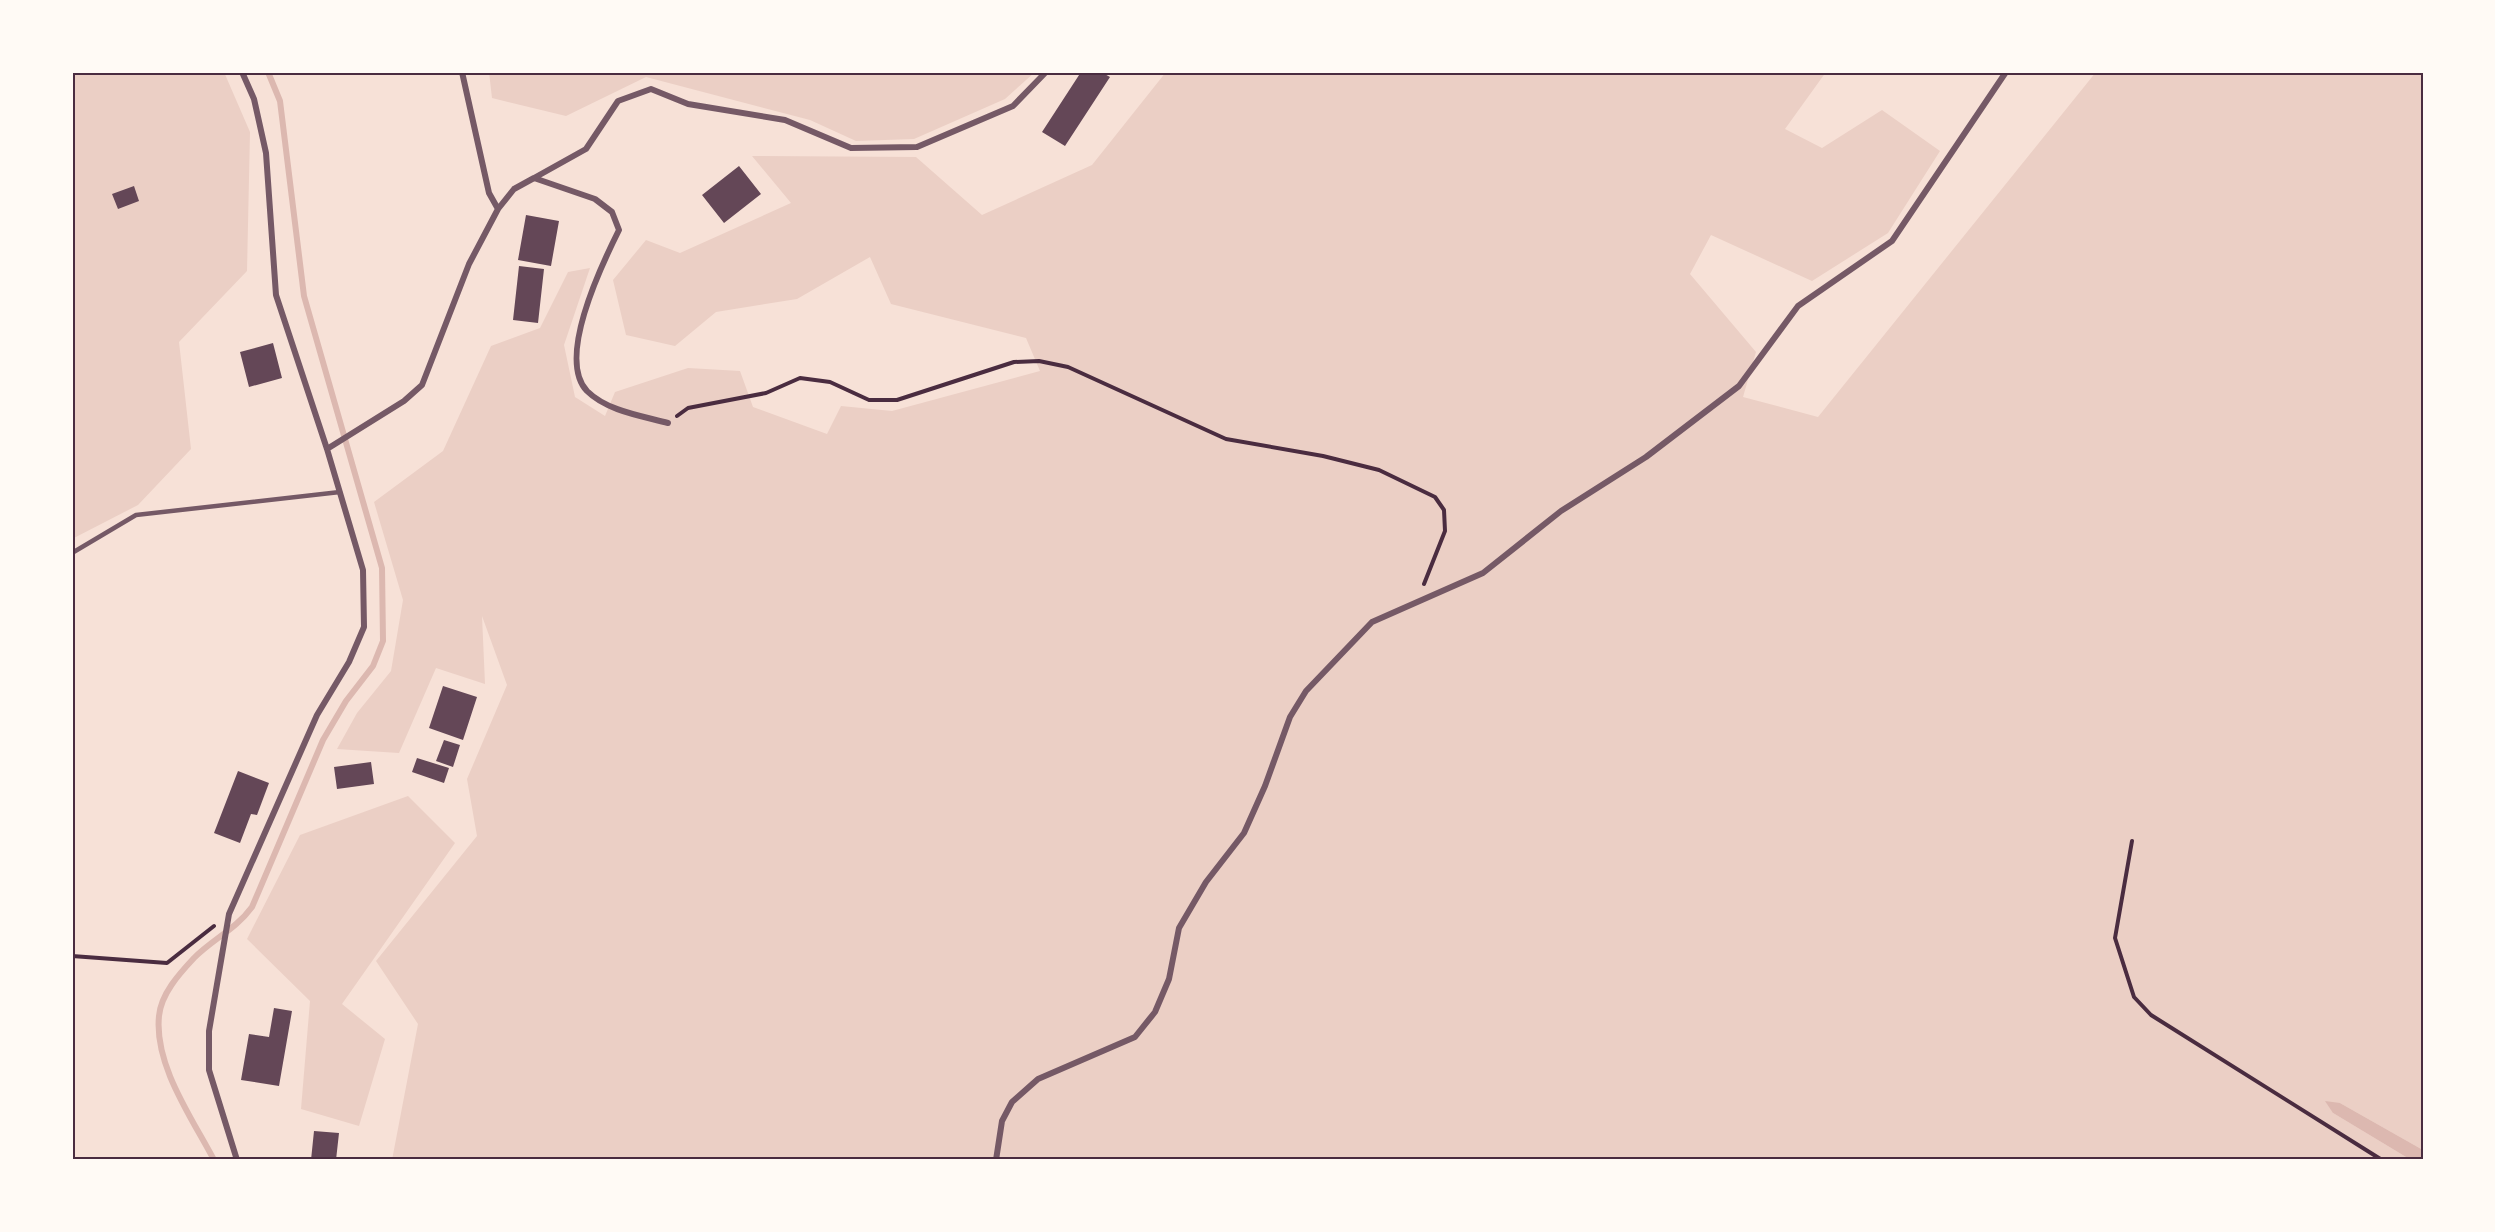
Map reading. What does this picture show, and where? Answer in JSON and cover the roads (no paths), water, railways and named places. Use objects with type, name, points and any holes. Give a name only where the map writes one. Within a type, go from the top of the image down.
[{"type":"street","points":[[237,1160],[209,1070],[209,1031],[229,914],[317,715],[350,662],[364,627],[363,570],[327,450],[276,295],[266,153],[254,99],[242,72]]},
{"type":"street","points":[[462,72],[489,193],[498,209]]},
{"type":"street","points":[[327,450],[404,401],[422,385],[469,264],[498,209],[514,189],[586,149],[618,101],[651,88],[688,104],[786,120],[851,148],[916,147],[1013,106],[1046,72]]},
{"type":"street","points":[[996,1160],[1002,1121],[1012,1102],[1038,1079],[1135,1037],[1155,1012],[1170,979],[1179,928],[1206,882],[1244,833],[1265,786],[1290,717],[1306,691],[1372,622],[1412,602],[1482,573],[1560,511],[1646,457],[1739,386],[1798,306],[1892,241],[2006,72]]},
{"type":"street","points":[[534,178],[595,199],[612,212],[619,230],[580,329],[576,358],[580,381],[588,392],[616,409],[668,423]]},
{"type":"lane","points":[[72,553],[136,515],[340,492]]},
{"type":"waterway","points":[[214,1160],[168,1072],[159,1035],[160,1008],[172,985],[188,964],[239,922],[252,907],[323,740],[346,701],[373,666],[383,641],[382,568],[304,296],[280,101],[268,72]]}]
